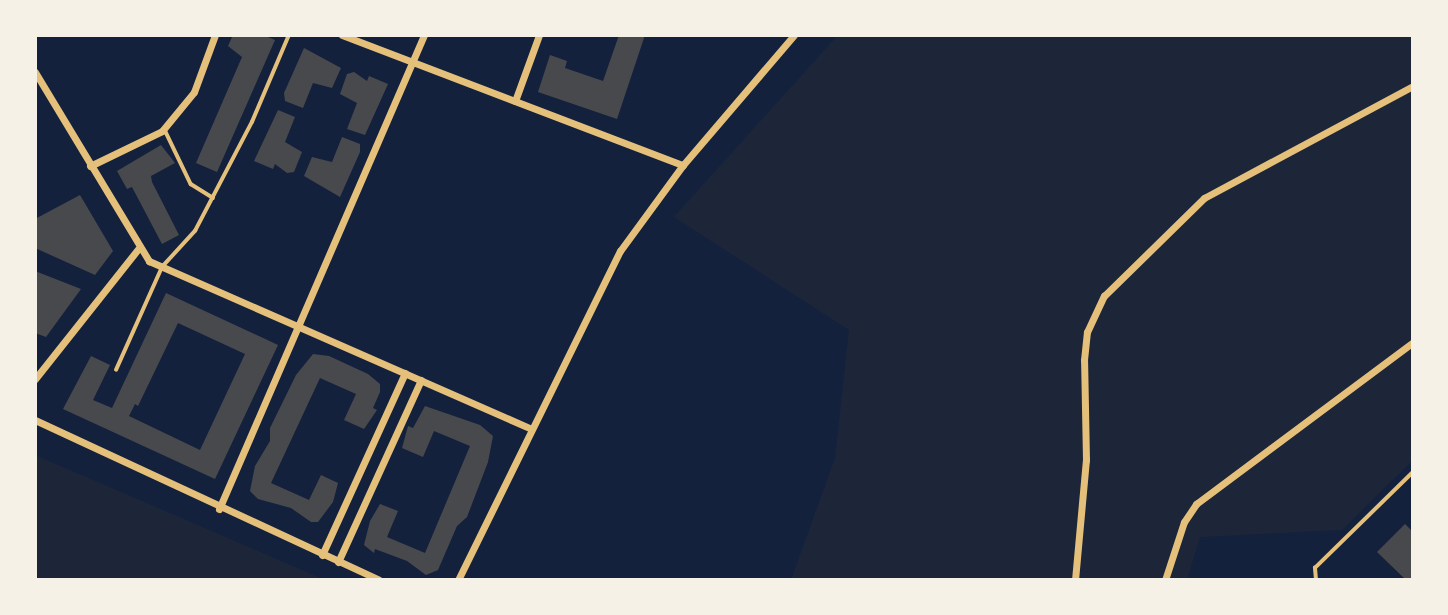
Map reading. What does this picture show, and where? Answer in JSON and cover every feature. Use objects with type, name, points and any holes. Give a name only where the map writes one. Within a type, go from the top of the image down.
[{"type":"street","points":[[90,166],[164,128],[194,92],[215,35]]},
{"type":"street","points":[[342,35],[683,165]]},
{"type":"street","points":[[219,509],[301,327],[415,62],[424,35]]},
{"type":"street","points":[[515,101],[539,35]]},
{"type":"street","points":[[458,580],[620,251],[683,165],[794,35]]},
{"type":"street","points":[[35,72],[138,249],[162,267],[531,429]]},
{"type":"street","points":[[1075,580],[1086,460],[1084,360],[1087,332],[1104,296],[1204,198],[1413,86]]},
{"type":"street","points":[[35,379],[138,249]]},
{"type":"street","points":[[1165,580],[1184,522],[1196,504],[1413,342]]},
{"type":"street","points":[[323,555],[405,373]]},
{"type":"street","points":[[338,562],[421,380]]},
{"type":"street","points":[[35,420],[219,509],[379,580]]},
{"type":"street","points":[[375,440],[391,447]]},
{"type":"lane","points":[[116,370],[162,267],[195,232],[253,122],[289,35]]},
{"type":"lane","points":[[164,128],[191,184],[213,198]]},
{"type":"lane","points":[[1316,580],[1315,568],[1413,472]]},
{"type":"shaded area","points":[[838,35],[1413,35],[1413,460],[1342,530],[1200,537],[1187,580],[791,580],[835,458],[849,330],[674,217]]},
{"type":"shaded area","points":[[35,455],[214,532],[325,580],[35,580]]},
{"type":"building","points":[[233,35],[263,35],[275,40],[217,172],[196,163],[242,57],[228,46]]},
{"type":"building","points":[[619,35],[645,35],[617,119],[538,92],[550,55],[567,61],[565,68],[603,81]]},
{"type":"building","points":[[304,48],[341,68],[332,88],[313,83],[303,108],[285,101],[284,93]]},
{"type":"building","points":[[354,72],[367,81],[369,76],[388,84],[365,135],[347,129],[357,103],[340,94],[347,74]]},
{"type":"building","points":[[278,110],[295,117],[285,142],[302,152],[294,172],[287,173],[275,164],[273,169],[254,161]]},
{"type":"building","points":[[342,137],[360,144],[360,152],[340,197],[304,176],[312,157],[332,162]]},
{"type":"building","points":[[161,145],[175,163],[151,176],[152,182],[179,235],[162,244],[132,187],[127,189],[117,171]]},
{"type":"building","points":[[80,195],[113,251],[95,275],[35,248],[35,219]]},
{"type":"building","points":[[35,271],[81,289],[46,337],[35,333]]},
{"type":"building","points":[[166,293],[278,345],[215,479],[63,409],[91,356],[110,365],[93,400],[112,408]],"holes":[[[178,323],[245,354],[200,450],[129,416],[135,404],[138,406]]]},
{"type":"building","points":[[313,354],[329,356],[368,374],[380,384],[380,392],[373,408],[377,410],[364,429],[344,420],[356,394],[320,378],[271,483],[309,500],[321,475],[338,483],[333,502],[318,522],[311,522],[291,508],[258,499],[250,491],[255,466],[270,441],[270,428],[296,375]]},
{"type":"building","points":[[425,406],[480,425],[493,436],[488,462],[467,517],[457,526],[438,570],[426,575],[407,561],[375,549],[374,553],[364,545],[370,521],[380,504],[398,511],[387,537],[425,553],[470,446],[434,431],[423,457],[402,448],[408,426],[413,428]]},
{"type":"building","points":[[1405,524],[1413,532],[1413,580],[1406,580],[1377,552]]}]
